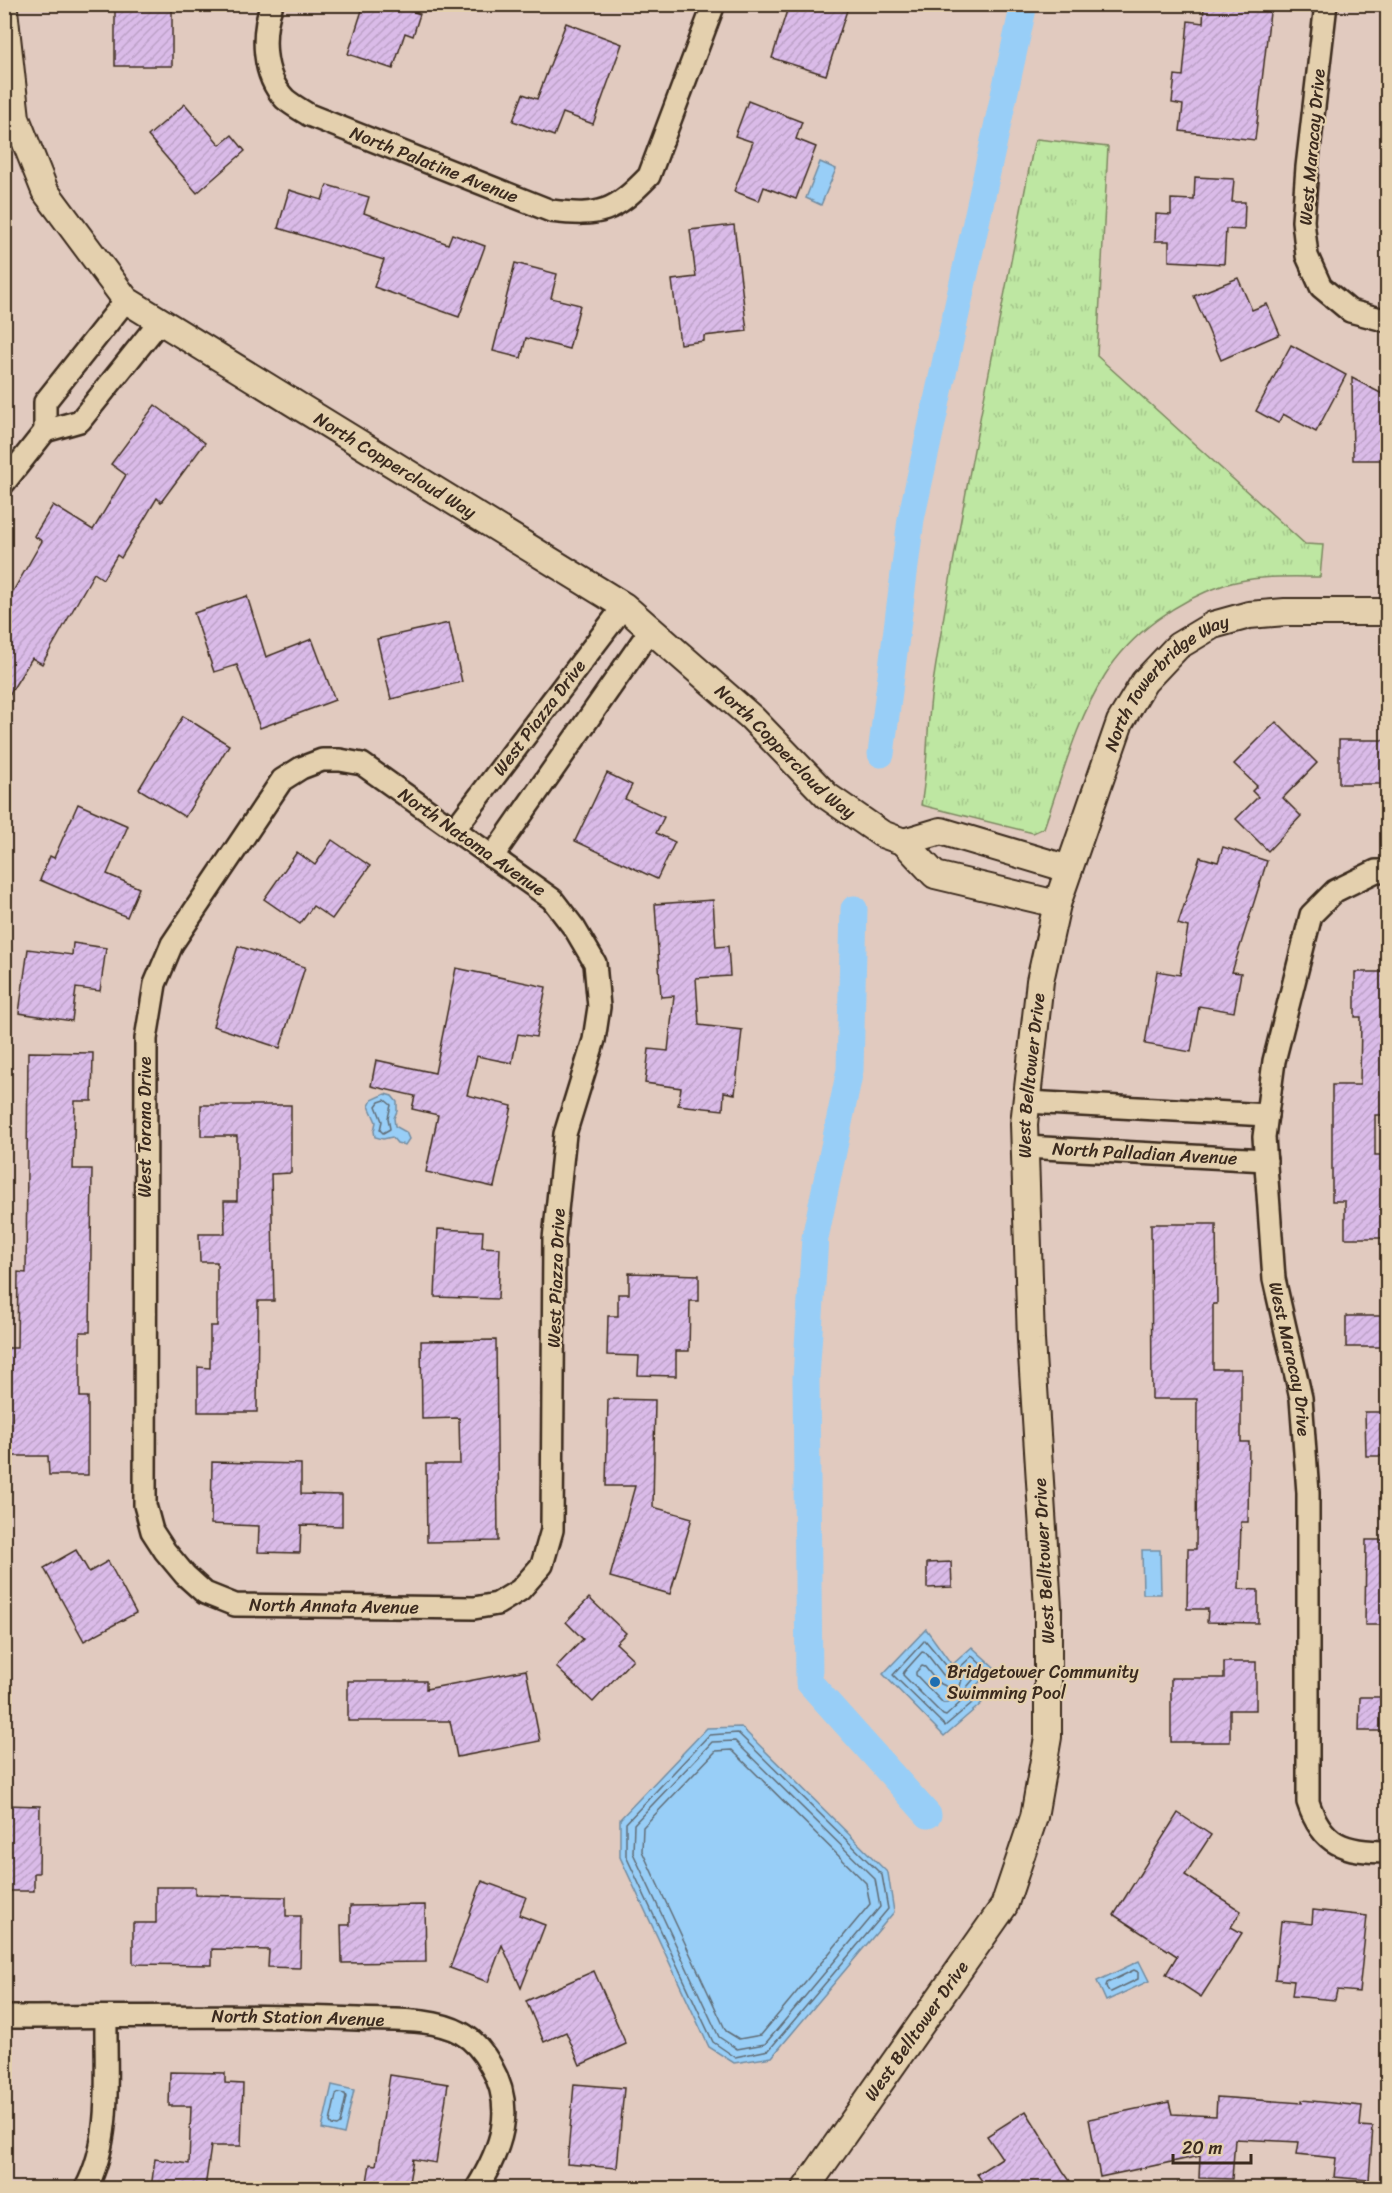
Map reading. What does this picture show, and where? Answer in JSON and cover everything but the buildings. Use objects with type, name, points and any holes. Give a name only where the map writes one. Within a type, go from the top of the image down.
[{"type":"street","name":"North Palatine Avenue","points":[[272,4],[266,21],[265,50],[271,75],[285,98],[309,115],[551,211],[582,215],[614,207],[649,176],[714,4]]},
{"type":"street","name":"West Maracay Drive","points":[[1326,4],[1307,167],[1303,222],[1307,256],[1322,287],[1350,311],[1388,321]]},
{"type":"street","name":"North Coppercloud Way","points":[[4,10],[16,118],[45,191],[126,300],[624,606],[752,718],[826,796],[882,834],[904,842],[935,875],[1057,904]]},
{"type":"street","points":[[45,431],[45,402],[126,300]]},
{"type":"street","points":[[5,482],[45,431],[80,421],[160,321]]},
{"type":"street","name":"West Piazza Drive","points":[[454,830],[624,606]]},
{"type":"street","name":"North Towerbridge Way","points":[[1057,904],[1120,722],[1144,682],[1178,646],[1213,625],[1249,615],[1285,612],[1388,612]]},
{"type":"street","points":[[492,857],[651,629]]},
{"type":"street","name":"North Natoma Avenue","points":[[322,760],[340,759],[362,764],[552,899],[575,929],[596,963]]},
{"type":"street","name":"West Torana Drive","points":[[165,1551],[152,1531],[143,1491],[146,1039],[155,984],[172,944],[282,780],[301,768],[322,760]]},
{"type":"street","points":[[904,842],[940,831],[1069,869]]},
{"type":"street","name":"West Maracay Drive","points":[[1388,871],[1376,871],[1335,891],[1311,915],[1274,1061],[1264,1137],[1274,1279],[1301,1398],[1308,1493],[1308,1802],[1314,1820],[1326,1836],[1344,1847],[1366,1852],[1388,1852]]},
{"type":"street","name":"West Belltower Drive","points":[[806,2188],[1004,1906],[1034,1816],[1048,1737],[1048,1608],[1030,1340],[1025,1147],[1027,1102],[1040,981],[1057,904]]},
{"type":"street","name":"West Piazza Drive","points":[[520,1590],[542,1565],[552,1530],[554,1239],[565,1134],[594,1040],[599,1007],[596,963]]},
{"type":"street","points":[[1027,1102],[1267,1115]]},
{"type":"street","name":"North Palladian Avenue","points":[[1025,1147],[1266,1160]]},
{"type":"street","name":"North Annata Avenue","points":[[165,1551],[185,1575],[205,1593],[235,1605],[474,1608],[497,1604],[520,1590]]},
{"type":"street","name":"North Station Avenue","points":[[4,2017],[306,2017],[433,2022],[462,2033],[483,2051],[499,2080],[504,2109],[502,2137],[492,2163],[477,2188]]},
{"type":"street","points":[[86,2188],[94,2173],[105,2128],[106,2017]]},
{"type":"green space","points":[[1037,139],[1108,147],[1097,356],[1305,544],[1323,545],[1320,577],[1259,578],[1235,582],[1207,591],[1173,609],[1128,645],[1105,675],[1095,693],[1070,750],[1044,828],[1033,833],[921,805],[931,698],[944,615],[981,412],[1034,143]]},
{"type":"water","points":[[820,162],[836,169],[821,205],[806,198]]},
{"type":"water","points":[[385,1094],[392,1096],[397,1102],[395,1126],[406,1132],[409,1139],[405,1145],[397,1143],[392,1137],[383,1139],[375,1137],[376,1122],[369,1106],[372,1100]]},
{"type":"water","points":[[1142,1550],[1160,1550],[1161,1594],[1143,1594]]},
{"type":"water","name":"Bridgetower Community Swimming Pool","points":[[926,1629],[952,1665],[972,1647],[994,1667],[972,1690],[982,1703],[944,1736],[883,1674]]},
{"type":"water","points":[[741,1727],[888,1873],[894,1912],[772,2057],[734,2063],[709,2047],[620,1857],[620,1819],[707,1728]]},
{"type":"water","points":[[1139,1961],[1149,1981],[1106,2001],[1097,1981]]},
{"type":"water","points":[[332,2085],[354,2090],[344,2134],[322,2129]]},
{"type":"waterway","points":[[881,754],[911,519],[1024,4]]},
{"type":"waterway","points":[[854,909],[850,1070],[815,1238],[806,1378],[809,1682],[928,1815]]},
{"type":"place","name":"Bridgetower Community Swimming Pool","points":[[935,1682]]}]
